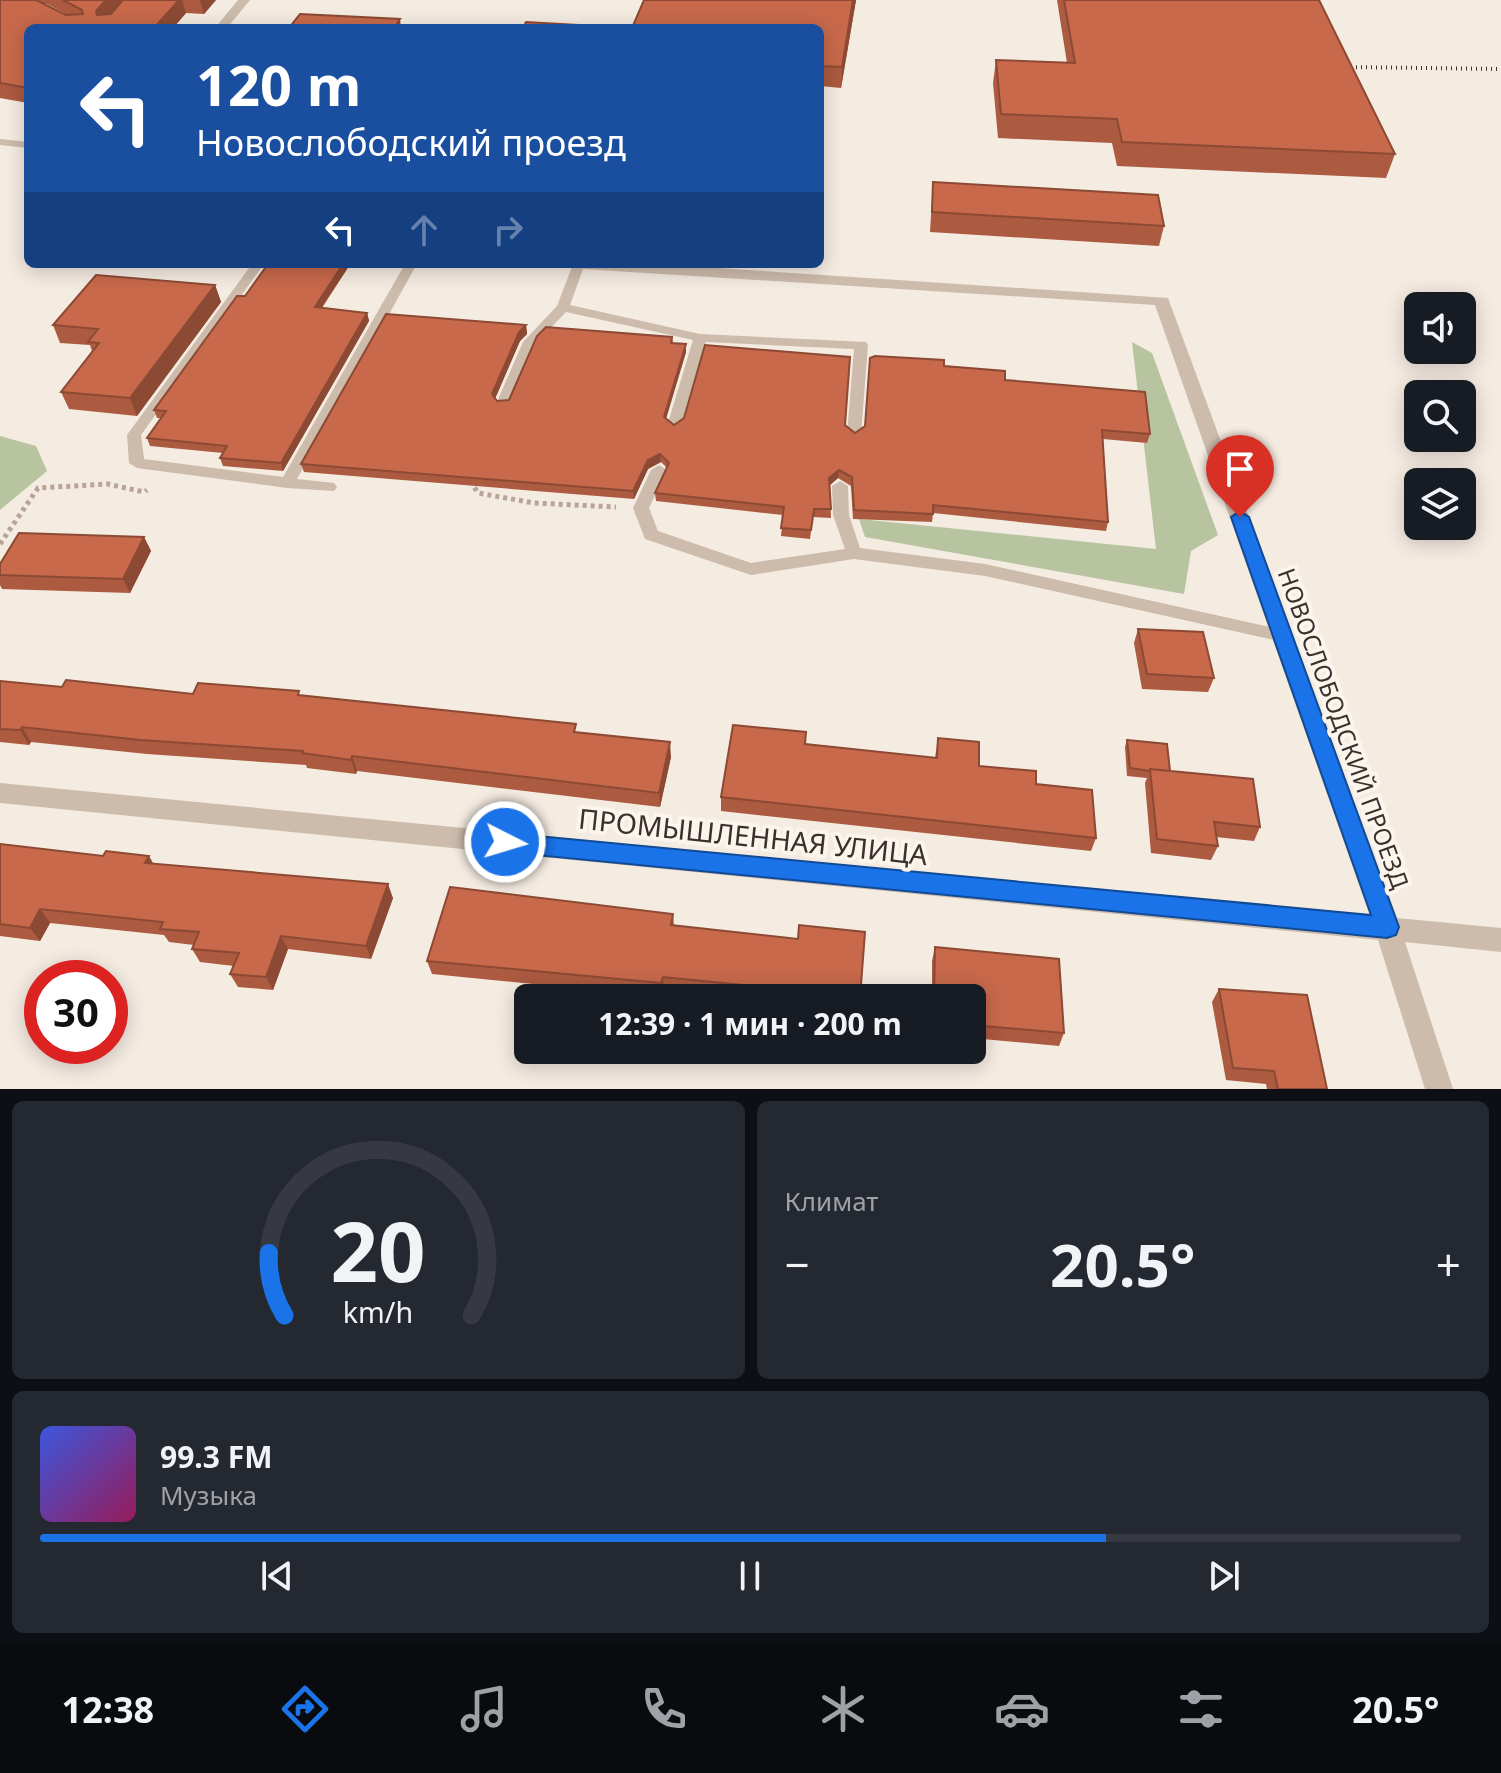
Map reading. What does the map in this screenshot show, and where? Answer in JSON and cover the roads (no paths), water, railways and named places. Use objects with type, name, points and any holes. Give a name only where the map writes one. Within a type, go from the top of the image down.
[{"type":"street","points":[[224,24],[244,0]]},
{"type":"street","name":"НОВОСЛОБОДСКИЙ ПРОЕЗД","points":[[644,268],[1162,301],[1387,927],[1439,1089]]},
{"type":"street","name":"ПРОМЫШЛЕННАЯ УЛИЦА","points":[[0,793],[1501,940]]},
{"type":"lane","points":[[0,142],[24,145]]},
{"type":"lane","points":[[255,268],[134,435],[137,463],[329,487]]},
{"type":"lane","points":[[287,483],[409,268]]},
{"type":"lane","points":[[503,404],[530,342],[563,307],[579,268]]},
{"type":"lane","points":[[563,307],[700,338],[861,345],[854,434]]},
{"type":"lane","points":[[674,426],[700,338]]},
{"type":"lane","points":[[659,470],[641,508],[651,535],[751,569],[854,553],[985,570],[1283,636]]},
{"type":"lane","points":[[840,486],[841,515],[854,553]]},
{"type":"railway","points":[[1346,67],[1501,69]]}]
